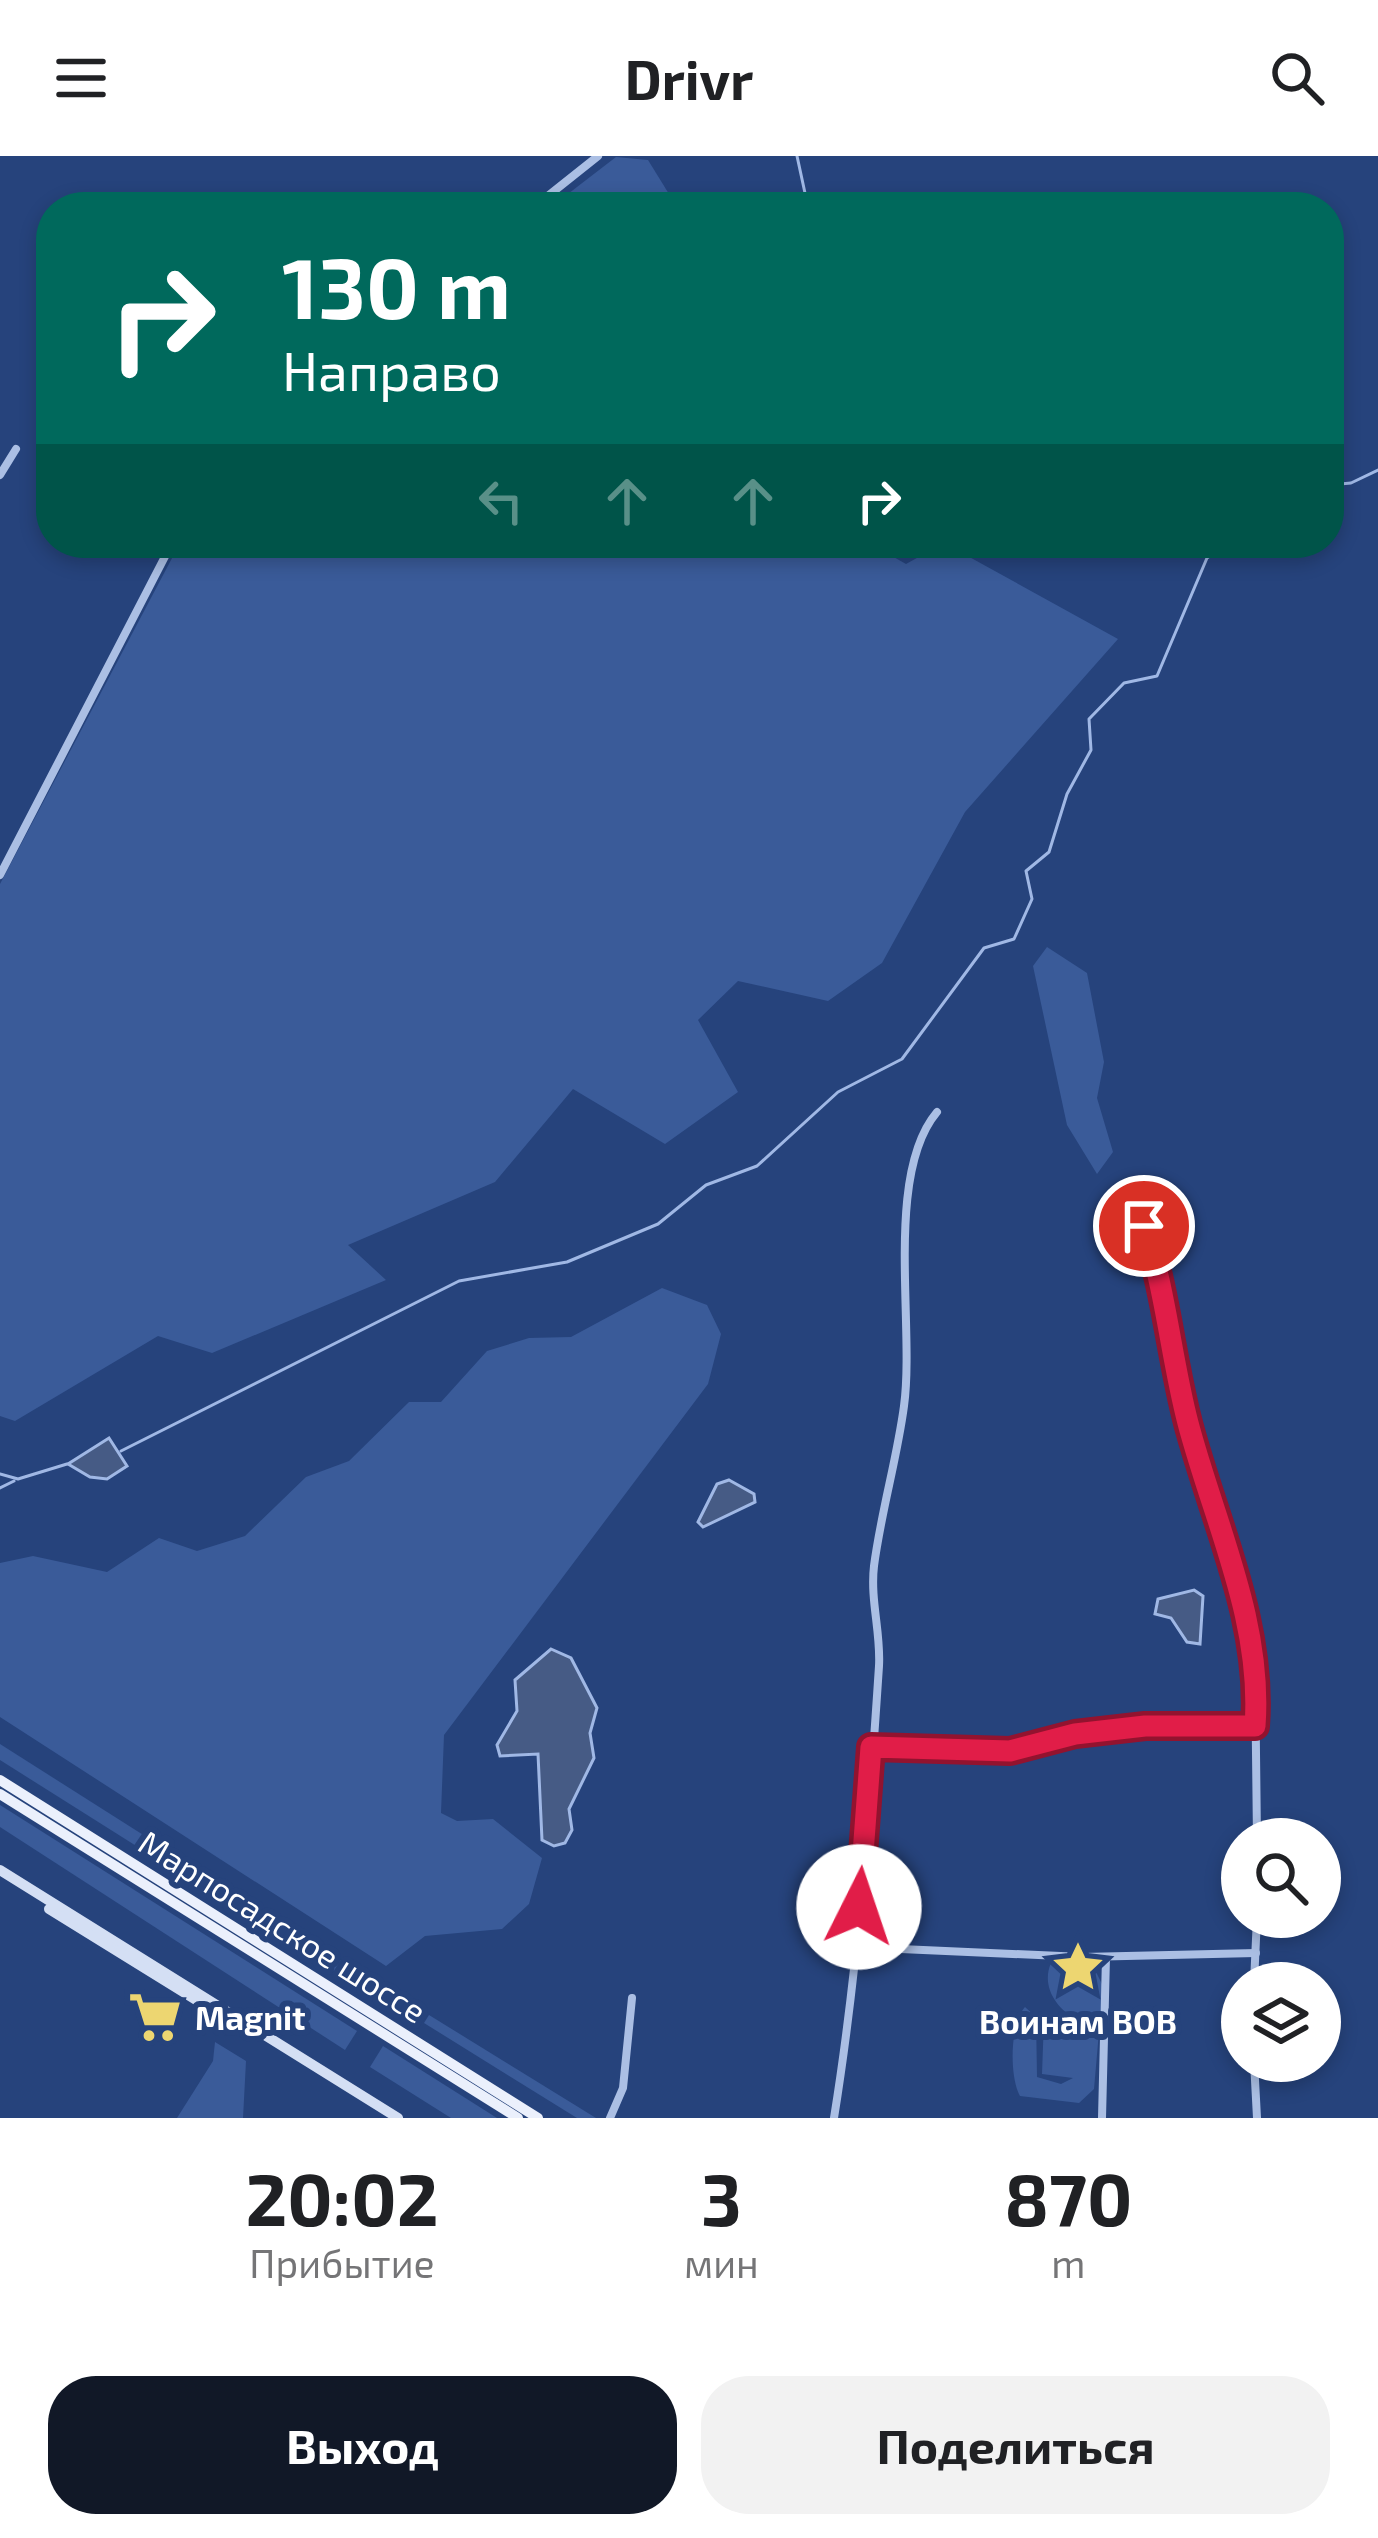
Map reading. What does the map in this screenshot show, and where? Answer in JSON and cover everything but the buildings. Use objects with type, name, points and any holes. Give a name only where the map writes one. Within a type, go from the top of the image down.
[{"type":"main road","name":"Марпосадское шоссе","points":[[0,1780],[538,2118]]},
{"type":"main road","name":"Марпосадское шоссе","points":[[0,1794],[518,2118]]},
{"type":"street","points":[[553,192],[598,156]]},
{"type":"street","points":[[0,475],[16,449]]},
{"type":"street","points":[[0,875],[164,558]]},
{"type":"street","points":[[834,2118],[855,1990],[880,1657],[874,1568],[904,1407],[902,1304],[913,1167],[923,1128],[937,1112]]},
{"type":"street","points":[[1144,1226],[1186,1417],[1222,1523],[1255,1666],[1257,1818]]},
{"type":"street","points":[[871,1747],[1010,1751],[1075,1734],[1159,1725],[1255,1726]]},
{"type":"street","points":[[0,1873],[398,2118]]},
{"type":"street","points":[[1255,1962],[1256,1938]]},
{"type":"street","points":[[856,1947],[1106,1957],[1256,1953]]},
{"type":"street","points":[[1102,2118],[1106,1957]]},
{"type":"street","points":[[610,2118],[623,2088],[632,1997]]},
{"type":"street","points":[[1254,2082],[1257,2118]]},
{"type":"street","points":[[337,2084],[384,2118]]},
{"type":"shaded area","points":[[616,157],[648,160],[668,192],[570,192]]},
{"type":"shaded area","points":[[172,558],[895,558],[906,564],[917,558],[971,558],[1118,639],[965,812],[882,963],[828,1001],[738,981],[698,1020],[738,1092],[665,1144],[573,1089],[495,1182],[348,1245],[386,1280],[212,1353],[158,1336],[15,1421],[0,1416],[0,884]]},
{"type":"shaded area","points":[[1047,947],[1087,973],[1104,1062],[1097,1098],[1113,1152],[1097,1174],[1067,1125],[1033,966]]},
{"type":"shaded area","points":[[662,1288],[707,1305],[721,1334],[708,1384],[444,1735],[441,1813],[457,1821],[493,1819],[542,1858],[529,1904],[502,1929],[425,1936],[386,1966],[0,1717],[0,1563],[33,1556],[107,1572],[159,1538],[197,1551],[245,1536],[306,1477],[349,1461],[409,1402],[441,1402],[487,1351],[529,1338],[571,1337]]},
{"type":"shaded area","points":[[109,1438],[127,1466],[107,1479],[90,1477],[68,1464]]},
{"type":"shaded area","points":[[729,1480],[754,1494],[755,1502],[703,1527],[698,1522],[717,1484]]},
{"type":"shaded area","points":[[1194,1590],[1203,1596],[1200,1644],[1187,1642],[1171,1618],[1155,1614],[1158,1599]]},
{"type":"shaded area","points":[[551,1649],[571,1658],[597,1708],[590,1733],[594,1758],[569,1809],[572,1830],[565,1843],[554,1846],[542,1840],[538,1754],[500,1756],[497,1745],[517,1711],[515,1680]]},
{"type":"shaded area","points":[[0,1744],[411,2005],[404,2015],[0,1760]]},
{"type":"shaded area","points":[[0,1805],[357,2031],[345,2050],[0,1827]]},
{"type":"shaded area","points":[[1051,1963],[1093,1966],[1103,1986],[1094,2089],[1079,2103],[1020,2096],[1014,2076],[1014,2037],[1025,2007],[1036,2017],[1037,2077],[1061,2084],[1073,2078],[1042,2074],[1044,2019],[1076,2019],[1062,2009],[1049,1988]]},
{"type":"shaded area","points":[[429,2015],[596,2118],[577,2118],[424,2023]]},
{"type":"shaded area","points":[[215,2042],[246,2061],[243,2118],[177,2118],[213,2061]]},
{"type":"shaded area","points":[[383,2046],[497,2118],[451,2118],[370,2067]]},
{"type":"waterway","points":[[797,156],[805,192]]},
{"type":"waterway","points":[[1344,484],[1378,470]]},
{"type":"waterway","points":[[121,1451],[459,1281],[567,1262],[658,1224],[706,1185],[757,1166],[838,1092],[902,1059],[984,948],[1014,939],[1032,899],[1026,871],[1049,852],[1067,794],[1091,750],[1089,719],[1124,683],[1157,676],[1207,558]]},
{"type":"waterway","points":[[0,1474],[18,1479],[67,1464]]},
{"type":"waterway","points":[[0,1488],[14,1481]]},
{"type":"place","name":"Воинам ВОВ","points":[[1078,1967]]},
{"type":"place","name":"Magnit","points":[[155,2017]]},
{"type":"route","points":[[859,1907],[871,1747],[1010,1751],[1075,1734],[1145,1726],[1255,1726],[1255,1666],[1222,1523],[1186,1417],[1155,1258],[1144,1226]]}]
